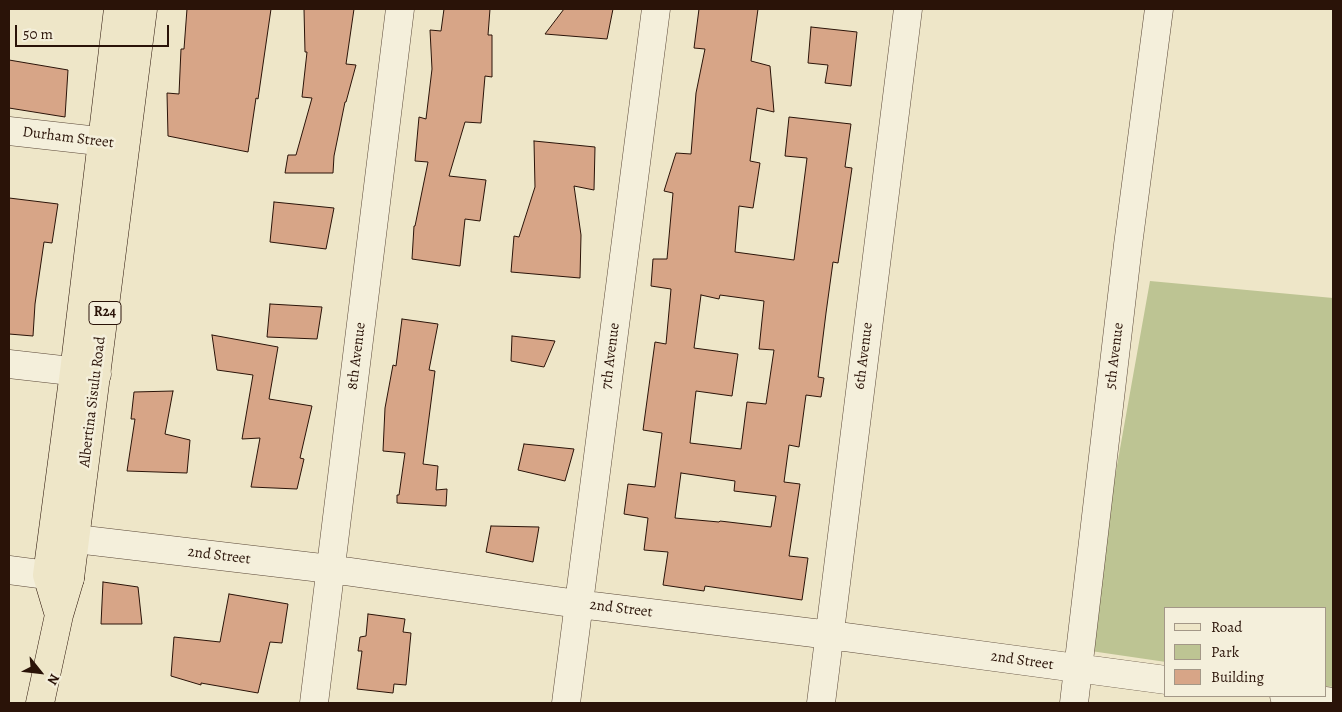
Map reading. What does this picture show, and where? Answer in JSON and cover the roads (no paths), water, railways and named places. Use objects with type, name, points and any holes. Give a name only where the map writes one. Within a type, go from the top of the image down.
[{"type":"main road","name":"Albertina Sisulu Road","points":[[40,703],[59,615],[58,576],[86,373],[114,143],[118,9]]},
{"type":"main road","name":"Albertina Sisulu Road","points":[[114,143],[143,9]]},
{"type":"main road","name":"Albertina Sisulu Road","points":[[58,576],[76,538],[86,373]]},
{"type":"street","name":"8th Avenue","points":[[314,703],[400,9]]},
{"type":"street","name":"7th Avenue","points":[[566,703],[656,9]]},
{"type":"street","name":"6th Avenue","points":[[821,703],[908,9]]},
{"type":"street","name":"5th Avenue","points":[[1074,703],[1159,9]]},
{"type":"street","name":"Durham Street","points":[[9,131],[114,143]]},
{"type":"street","points":[[9,364],[86,373]]},
{"type":"street","name":"2nd Street","points":[[76,538],[330,569],[578,604],[830,635],[1164,680]]},
{"type":"street","points":[[9,570],[58,576]]},
{"type":"street","points":[[1292,697],[1333,702]]}]
